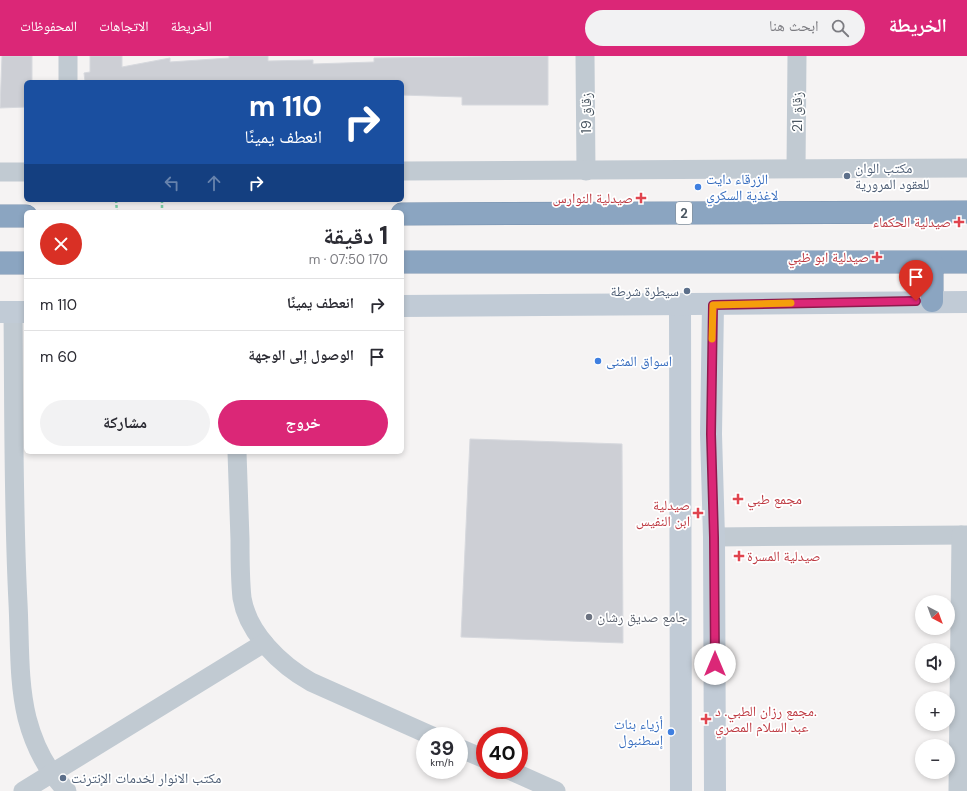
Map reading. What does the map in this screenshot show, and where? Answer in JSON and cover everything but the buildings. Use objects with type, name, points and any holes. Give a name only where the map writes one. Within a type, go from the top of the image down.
[{"type":"highway","name":"2","points":[[404,214],[967,212]]},
{"type":"highway","points":[[0,216],[24,216]]},
{"type":"highway","points":[[404,262],[967,262]]},
{"type":"highway","points":[[0,263],[24,263]]},
{"type":"highway","points":[[932,263],[932,301]]},
{"type":"street","points":[[68,56],[68,80]]},
{"type":"street","name":"زقاق 19","points":[[585,56],[586,171]]},
{"type":"street","name":"زقاق 21","points":[[796,168],[797,56]]},
{"type":"street","points":[[404,171],[967,168]]},
{"type":"street","points":[[0,172],[24,172]]},
{"type":"street","points":[[404,306],[713,305],[932,301],[967,302]]},
{"type":"street","points":[[680,305],[681,791]]},
{"type":"street","points":[[713,305],[711,434],[714,537],[715,791]]},
{"type":"street","points":[[13,312],[15,551],[22,686],[27,717],[37,746],[50,772],[67,791]]},
{"type":"street","points":[[236,454],[242,599],[251,622],[264,643],[278,659],[297,674],[311,682],[416,729]]},
{"type":"street","points":[[714,537],[964,535],[963,760],[958,791]]},
{"type":"street","points":[[22,791],[50,772],[264,643]]},
{"type":"street","points":[[528,778],[556,791]]},
{"type":"slow traffic","points":[[712,339],[713,305],[791,303]]},
{"type":"place","name":"مكتب الوان للعقود المرورية","points":[[847,176]]},
{"type":"place","name":"الزرقاء دايت لاغذية السكري","points":[[698,187]]},
{"type":"place","name":"صيدلية النوارس","points":[[641,198]]},
{"type":"place","name":"صيدلية الحكماء","points":[[959,222]]},
{"type":"place","name":"صيدلية ابو ظبي","points":[[877,257]]},
{"type":"place","name":"سيطرة شرطة","points":[[687,291]]},
{"type":"place","name":"اسواق المثنى","points":[[598,361]]},
{"type":"place","name":"مجمع طبي","points":[[738,499]]},
{"type":"place","name":"صيدلية ابن النفيس","points":[[698,513]]},
{"type":"place","name":"صيدلية المسرة","points":[[739,556]]},
{"type":"place","name":"جامع صديق رشان","points":[[589,617]]},
{"type":"place","name":"مجمع رزان الطبي. د. عبد السلام المصري","points":[[706,719]]},
{"type":"place","name":"أزياء بنات إسطنبول","points":[[671,732]]},
{"type":"place","name":"مكتب الانوار لخدمات الإنترنت","points":[[63,778]]},
{"type":"route","points":[[715,664],[714,537],[711,434],[713,305],[916,301]]}]
